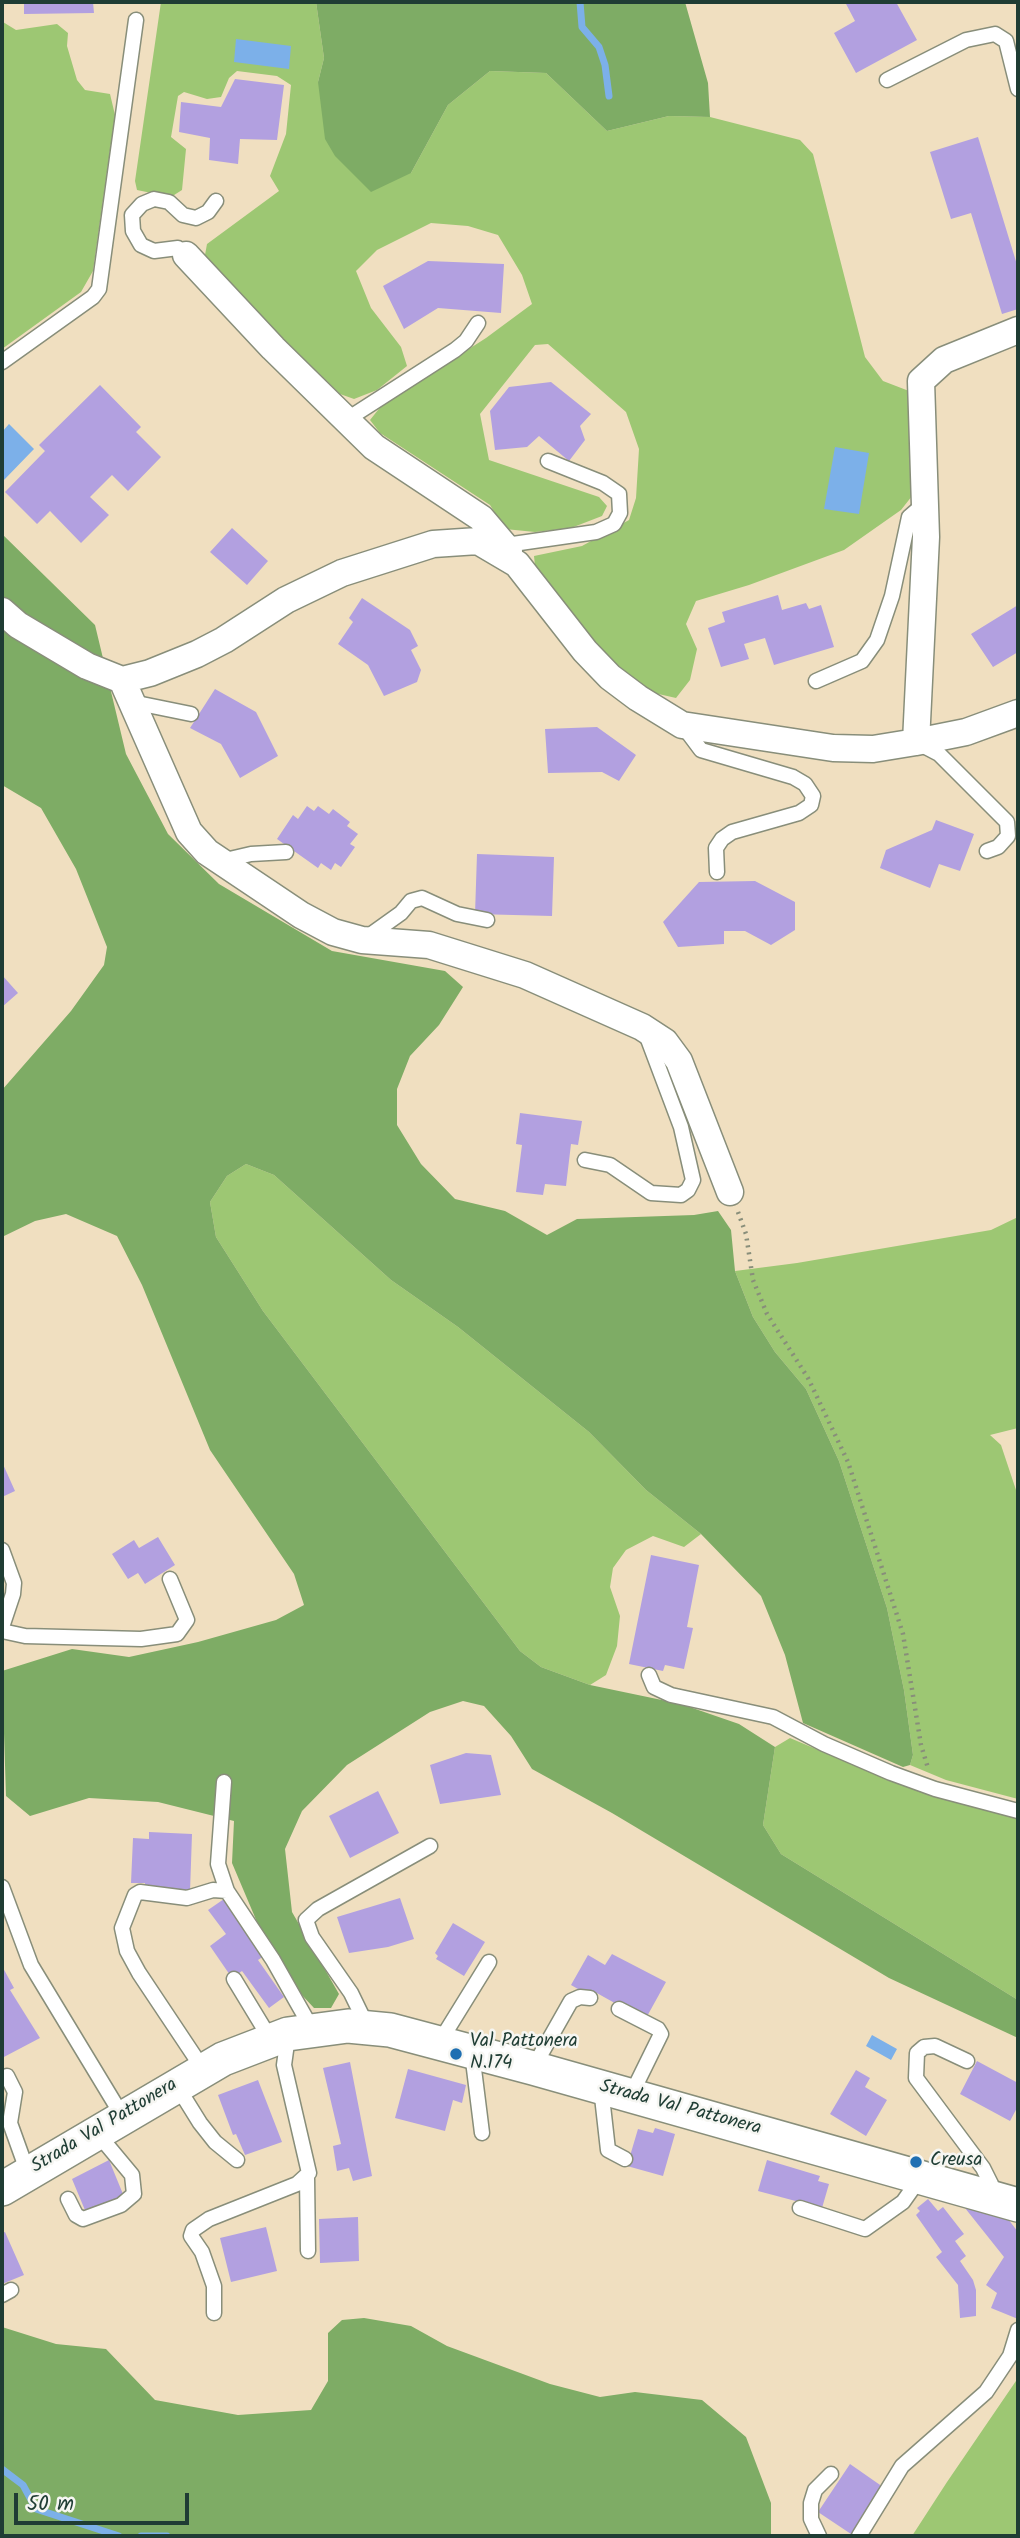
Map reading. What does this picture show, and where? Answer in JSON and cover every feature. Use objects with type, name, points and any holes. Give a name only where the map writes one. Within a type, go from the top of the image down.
[{"type":"street","points":[[186,255],[272,348],[374,447],[481,518],[585,651],[611,677],[638,698],[682,724],[833,748],[873,749],[966,732],[1018,713]]},
{"type":"street","points":[[916,742],[926,537],[921,381],[943,360],[1018,330]]},
{"type":"street","points":[[127,691],[150,673],[225,640],[286,600],[342,573],[404,552],[455,541],[478,541],[512,555]]},
{"type":"street","points":[[7,619],[127,691],[189,832],[219,862],[301,915],[332,932],[362,940],[429,945],[525,975],[642,1027],[665,1042],[679,1061],[730,1192]]},
{"type":"street","name":"Strada Val Pattonera","points":[[15,2181],[190,2077],[290,2034],[367,2026],[533,2068],[1005,2201]]},
{"type":"lane","points":[[2,362],[93,297],[99,289],[136,20]]},
{"type":"lane","points":[[887,80],[966,40],[995,34],[1006,41],[1018,89]]},
{"type":"lane","points":[[186,255],[178,248],[154,251],[141,245],[132,231],[132,215],[142,204],[154,200],[169,202],[183,215],[196,218],[208,212],[216,201]]},
{"type":"lane","points":[[346,420],[455,350],[466,341],[478,323]]},
{"type":"lane","points":[[512,555],[596,532],[614,524],[620,513],[618,494],[603,483],[548,461]]},
{"type":"lane","points":[[816,681],[846,671],[862,661],[877,640],[892,596],[909,517],[924,504]]},
{"type":"lane","points":[[127,691],[191,714]]},
{"type":"lane","points":[[682,724],[701,750],[793,777],[805,784],[813,796],[811,805],[799,814],[732,832],[722,839],[716,848],[717,872]]},
{"type":"lane","points":[[916,742],[939,754],[1007,822],[1008,836],[998,847],[987,850]]},
{"type":"lane","points":[[219,862],[251,854],[286,852]]},
{"type":"lane","points":[[362,940],[382,928],[411,901],[422,898],[457,914],[487,920]]},
{"type":"lane","points":[[585,1160],[610,1165],[651,1193],[681,1195],[688,1190],[692,1180],[681,1127],[654,1049],[642,1027]]},
{"type":"lane","points":[[2,1550],[14,1583],[2,1629],[25,1636],[165,1638],[177,1634],[187,1620],[170,1579]]},
{"type":"lane","points":[[649,1675],[654,1686],[671,1695],[773,1717],[824,1744],[935,1789],[1018,1811]]},
{"type":"lane","points":[[224,1782],[218,1864],[227,1891],[280,1972],[290,2034],[284,2065],[309,2163],[308,2251]]},
{"type":"lane","points":[[367,2026],[351,1993],[312,1937],[306,1920],[318,1909],[430,1846]]},
{"type":"lane","points":[[2,1887],[32,1965],[132,2175],[134,2194],[121,2205],[83,2219],[76,2216],[68,2199]]},
{"type":"lane","points":[[227,1891],[213,1890],[187,1898],[141,1892],[135,1895],[122,1928],[127,1951],[190,2077],[207,2132],[237,2160]]},
{"type":"lane","points":[[438,2044],[489,1962]]},
{"type":"lane","points":[[234,1979],[290,2034]]},
{"type":"lane","points":[[533,2068],[571,2001],[580,1997],[590,1998]]},
{"type":"lane","points":[[619,2009],[658,2029],[661,2034],[616,2091],[608,2150],[625,2159]]},
{"type":"lane","points":[[967,2061],[935,2046],[924,2048],[917,2053],[916,2078],[1005,2201]]},
{"type":"lane","points":[[472,2053],[482,2133]]},
{"type":"lane","points":[[7,2076],[15,2092],[10,2123],[15,2181]]},
{"type":"lane","points":[[214,2313],[214,2286],[202,2252],[191,2236],[193,2230],[307,2177]]},
{"type":"lane","points":[[800,2208],[865,2229],[903,2202],[920,2177]]},
{"type":"lane","points":[[859,2536],[902,2466],[990,2387],[1010,2356],[1018,2330]]},
{"type":"lane","points":[[819,2536],[811,2519],[811,2503],[815,2490],[831,2474]]},
{"type":"path","points":[[730,1192],[746,1234],[754,1280],[767,1314],[808,1378],[848,1462],[903,1634],[921,1745],[935,1789]]},
{"type":"green space","points":[[161,2],[316,2],[324,58],[318,82],[411,173],[448,105],[490,71],[546,73],[607,131],[669,116],[710,117],[800,140],[813,154],[865,357],[883,381],[909,391],[912,496],[901,510],[844,550],[749,585],[696,601],[686,624],[697,649],[690,680],[676,698],[654,693],[608,658],[535,566],[534,556],[582,546],[629,520],[636,498],[639,449],[626,412],[548,344],[535,345],[480,414],[489,460],[599,497],[607,506],[602,516],[571,528],[535,532],[505,529],[490,505],[380,433],[370,420],[382,405],[486,338],[532,304],[522,275],[498,235],[468,226],[431,223],[377,250],[356,271],[371,308],[401,347],[407,366],[377,390],[354,399],[340,394],[261,317],[205,255],[207,244],[279,191],[270,176],[286,134],[291,85],[277,76],[237,71],[229,78],[221,97],[207,99],[184,92],[178,96],[171,137],[186,149],[182,190],[171,197],[137,190],[135,181]]},
{"type":"green space","points":[[316,2],[685,2],[708,83],[710,117],[669,116],[607,131],[546,73],[490,71],[448,105],[411,173],[371,192],[335,156],[325,139],[318,82],[324,58]]},
{"type":"green space","points":[[2,17],[3,22],[16,30],[57,24],[68,33],[67,46],[77,80],[85,90],[110,94],[115,115],[93,271],[81,292],[2,349]]},
{"type":"green space","points":[[2,534],[95,625],[126,754],[168,834],[219,884],[332,951],[445,971],[463,987],[439,1025],[410,1056],[397,1089],[397,1125],[421,1164],[455,1199],[505,1211],[547,1235],[577,1219],[694,1215],[718,1211],[731,1230],[735,1271],[753,1317],[775,1352],[806,1389],[839,1461],[887,1608],[904,1690],[913,1755],[910,1765],[903,1767],[803,1723],[785,1655],[761,1596],[701,1534],[646,1490],[589,1432],[458,1327],[391,1280],[274,1175],[246,1164],[227,1176],[210,1202],[216,1237],[263,1311],[520,1651],[541,1667],[590,1685],[681,1704],[739,1724],[775,1747],[763,1825],[781,1854],[1018,2000],[1018,2038],[889,1978],[612,1813],[532,1769],[511,1736],[484,1706],[463,1701],[430,1712],[347,1765],[302,1811],[285,1849],[292,1912],[339,1994],[331,2008],[314,2008],[300,1993],[257,1922],[232,1863],[234,1821],[158,1802],[89,1798],[30,1816],[6,1796],[2,1671],[72,1649],[129,1657],[198,1642],[276,1620],[304,1605],[294,1574],[210,1450],[142,1285],[117,1236],[66,1214],[35,1221],[2,1237],[2,1090],[71,1011],[104,965],[107,947],[76,869],[41,808],[2,785]]},
{"type":"green space","points":[[246,1164],[274,1175],[391,1280],[458,1327],[589,1432],[646,1490],[701,1534],[684,1547],[653,1536],[626,1550],[613,1568],[610,1587],[620,1616],[617,1646],[606,1675],[590,1685],[541,1667],[520,1651],[263,1311],[216,1237],[210,1202],[227,1176]]},
{"type":"green space","points":[[1018,1217],[1018,1428],[990,1435],[1001,1445],[1018,1496],[1018,1799],[946,1780],[910,1765],[913,1755],[904,1690],[887,1608],[839,1461],[806,1389],[775,1352],[753,1317],[735,1271],[991,1230]]},
{"type":"green space","points":[[790,1738],[901,1785],[1018,1819],[1018,2000],[781,1854],[763,1825],[775,1747]]},
{"type":"green space","points":[[364,2318],[411,2326],[447,2346],[550,2384],[600,2397],[635,2392],[702,2400],[746,2437],[771,2503],[771,2536],[2,2536],[2,2327],[56,2344],[106,2349],[155,2400],[238,2415],[311,2410],[328,2381],[328,2333],[342,2320]]},
{"type":"green space","points":[[1018,2378],[1018,2536],[912,2536],[947,2482]]},
{"type":"water","points":[[236,39],[291,46],[289,69],[234,62]]},
{"type":"water","points":[[9,424],[34,449],[2,482],[2,432]]},
{"type":"water","points":[[835,447],[869,453],[859,514],[824,509]]},
{"type":"water","points":[[872,2035],[897,2049],[891,2060],[866,2046]]},
{"type":"building","points":[[24,2],[93,2],[94,13],[24,14]]},
{"type":"building","points":[[845,2],[896,2],[917,40],[856,73],[834,33],[855,21]]},
{"type":"building","points":[[235,79],[284,85],[277,140],[240,139],[238,164],[209,160],[210,138],[179,132],[181,102],[221,107]]},
{"type":"building","points":[[978,137],[1018,268],[1018,309],[1002,314],[971,213],[951,219],[930,152]]},
{"type":"building","points":[[428,261],[504,264],[501,313],[438,308],[404,329],[383,286]]},
{"type":"building","points":[[551,382],[591,414],[580,426],[585,440],[569,461],[539,436],[527,447],[495,450],[490,411],[509,387]]},
{"type":"building","points":[[100,385],[141,427],[136,432],[161,457],[128,491],[112,475],[90,497],[109,515],[81,543],[50,511],[37,524],[5,492],[45,451],[39,445]]},
{"type":"building","points":[[232,528],[268,561],[247,585],[210,552]]},
{"type":"building","points":[[778,595],[782,610],[806,603],[809,609],[821,605],[834,647],[774,665],[765,638],[744,644],[749,659],[721,667],[708,628],[725,622],[722,612]]},
{"type":"building","points":[[362,598],[410,630],[418,646],[411,650],[421,670],[417,682],[384,696],[368,665],[338,644],[353,622],[349,618]]},
{"type":"building","points":[[1018,605],[1018,652],[993,667],[971,634]]},
{"type":"building","points":[[215,689],[256,712],[278,756],[240,778],[221,744],[190,728]]},
{"type":"building","points":[[597,727],[636,755],[619,781],[602,772],[548,773],[545,729]]},
{"type":"building","points":[[307,806],[314,811],[318,806],[329,814],[333,809],[350,822],[347,826],[358,834],[350,844],[355,847],[341,867],[335,863],[331,870],[321,863],[318,868],[277,839],[293,815],[298,819]]},
{"type":"building","points":[[936,820],[974,834],[960,871],[939,864],[930,888],[880,868],[886,850],[932,830]]},
{"type":"building","points":[[477,854],[554,857],[552,916],[475,914]]},
{"type":"building","points":[[755,881],[795,902],[795,930],[771,945],[745,931],[724,931],[724,944],[678,947],[663,922],[699,882]]},
{"type":"building","points":[[2,975],[18,993],[2,1007]]},
{"type":"building","points":[[520,1113],[582,1121],[578,1145],[571,1144],[566,1186],[545,1184],[543,1195],[516,1192],[522,1145],[516,1144]]},
{"type":"building","points":[[2,1462],[15,1491],[2,1497]]},
{"type":"building","points":[[158,1537],[175,1565],[145,1584],[138,1573],[128,1579],[112,1554],[134,1540],[139,1548]]},
{"type":"building","points":[[651,1555],[699,1565],[687,1627],[693,1628],[684,1669],[665,1665],[663,1671],[629,1664]]},
{"type":"building","points":[[466,1753],[491,1755],[501,1795],[440,1804],[430,1765]]},
{"type":"building","points":[[378,1791],[399,1833],[350,1858],[329,1816]]},
{"type":"building","points":[[149,1832],[192,1834],[190,1892],[145,1889],[145,1883],[131,1883],[133,1838],[149,1839]]},
{"type":"building","points":[[400,1898],[414,1939],[388,1947],[349,1953],[337,1917]]},
{"type":"building","points":[[224,1899],[264,1956],[258,1960],[284,1997],[269,2008],[242,1971],[232,1978],[210,1946],[226,1934],[208,1910]]},
{"type":"building","points":[[453,1923],[485,1942],[464,1976],[436,1959],[438,1956],[435,1953]]},
{"type":"building","points":[[612,1954],[666,1982],[645,2020],[595,1992],[592,1997],[571,1985],[588,1955],[605,1965]]},
{"type":"building","points":[[2,1966],[14,1988],[10,1990],[40,2038],[2,2058]]},
{"type":"building","points":[[977,2061],[1018,2083],[1018,2106],[1010,2121],[960,2094]]},
{"type":"building","points":[[350,2062],[372,2176],[353,2181],[349,2168],[337,2171],[333,2146],[341,2144],[323,2068]]},
{"type":"building","points":[[408,2069],[466,2085],[462,2103],[453,2100],[445,2131],[395,2118]]},
{"type":"building","points":[[856,2070],[870,2078],[865,2087],[887,2100],[866,2136],[830,2114]]},
{"type":"building","points":[[258,2080],[282,2142],[245,2155],[236,2134],[233,2135],[218,2095]]},
{"type":"building","points":[[655,2128],[675,2134],[663,2176],[627,2166],[638,2129],[653,2133]]},
{"type":"building","points":[[109,2160],[125,2199],[87,2215],[72,2179]]},
{"type":"building","points":[[767,2160],[820,2176],[818,2181],[829,2184],[822,2208],[758,2191]]},
{"type":"building","points":[[980,2197],[998,2206],[1018,2232],[1018,2319],[991,2308],[997,2293],[986,2285],[1004,2257],[965,2208]]},
{"type":"building","points":[[928,2199],[938,2211],[943,2207],[964,2234],[955,2241],[966,2256],[960,2261],[973,2280],[976,2290],[976,2316],[960,2318],[958,2285],[936,2257],[942,2252],[916,2215],[920,2211],[917,2208]]},
{"type":"building","points":[[358,2217],[359,2261],[320,2263],[319,2219]]},
{"type":"building","points":[[266,2227],[277,2271],[231,2282],[220,2238]]},
{"type":"building","points":[[5,2232],[24,2275],[2,2284],[2,2233]]},
{"type":"building","points":[[850,2464],[883,2487],[851,2534],[818,2512]]},
{"type":"waterway","points":[[580,2],[582,27],[599,47],[605,65],[609,96]]},
{"type":"waterway","points":[[2,2469],[23,2485],[36,2509],[119,2536]]},
{"type":"waterway","points":[[141,2536],[167,2536]]},
{"type":"place","name":"Val Pattonera N.174","points":[[456,2054]]},
{"type":"place","name":"Creusa","points":[[916,2162]]}]
